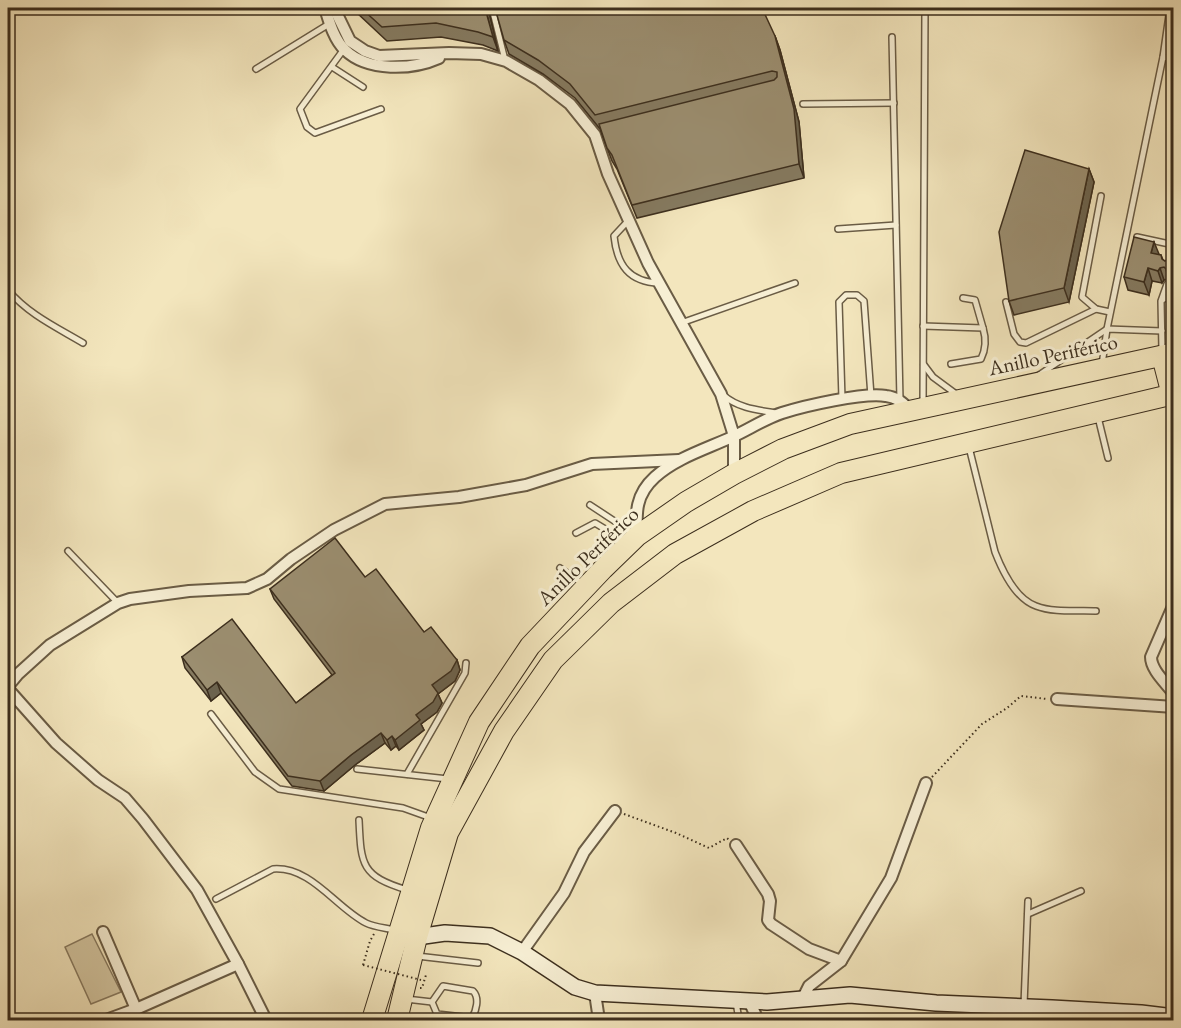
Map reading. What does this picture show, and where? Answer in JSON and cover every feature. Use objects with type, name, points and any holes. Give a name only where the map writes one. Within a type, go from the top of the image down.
[{"type":"highway","name":"Anillo Periférico","points":[[397,1020],[401,999],[402,938],[411,891],[435,819],[479,722],[530,646],[633,540],[686,502],[734,474],[783,449],[850,424],[911,405],[963,398],[1168,354]]},
{"type":"highway","points":[[1168,354],[1172,395]]},
{"type":"highway","name":"Anillo Periférico","points":[[372,1020],[402,938],[448,833],[504,731],[553,660],[611,603],[675,554],[753,511],[842,473],[1172,395]]},
{"type":"main road","points":[[402,938],[445,933],[490,936],[522,952],[575,987],[595,993],[767,1002],[850,995],[936,1004],[1141,1013],[1173,1017]]},
{"type":"street","points":[[325,8],[329,24],[347,45]]},
{"type":"street","points":[[334,8],[353,56],[376,65],[399,68],[417,66],[449,53],[481,54],[506,61],[539,80],[570,104],[595,135],[628,221],[659,283],[721,393],[734,436],[734,474]]},
{"type":"street","points":[[633,540],[636,508],[642,494],[654,478],[679,460],[781,413],[842,399],[885,395],[911,405]]},
{"type":"street","points":[[266,1020],[197,890],[125,798],[98,780],[56,743],[8,688],[18,674],[50,645],[118,603],[130,599],[189,591],[247,588],[267,579],[291,559],[334,530],[385,504],[459,497],[526,485],[592,464],[679,460]]},
{"type":"street","points":[[1173,604],[1151,657],[1151,663],[1173,694]]},
{"type":"street","points":[[1056,699],[1173,707]]},
{"type":"street","points":[[803,998],[809,986],[841,962],[891,878],[926,783]]},
{"type":"street","points":[[522,952],[564,893],[584,852],[615,811]]},
{"type":"street","points":[[736,845],[768,894],[770,901],[768,920],[771,924],[808,949],[841,962]]},
{"type":"street","points":[[103,932],[136,1009]]},
{"type":"street","points":[[106,1020],[238,964]]},
{"type":"street","points":[[595,993],[599,1020]]},
{"type":"street","points":[[742,1001],[758,1020]]},
{"type":"lane","points":[[492,8],[506,61]]},
{"type":"lane","points":[[911,405],[922,363],[925,8]]},
{"type":"lane","points":[[1101,369],[1110,312],[1163,57],[1170,8]]},
{"type":"lane","points":[[256,69],[329,24]]},
{"type":"lane","points":[[892,36],[896,225],[911,405]]},
{"type":"lane","points":[[347,45],[300,109],[307,127],[315,133],[381,109]]},
{"type":"lane","points":[[1163,57],[1173,59]]},
{"type":"lane","points":[[332,67],[363,87]]},
{"type":"lane","points":[[803,104],[894,103]]},
{"type":"lane","points":[[595,135],[606,132]]},
{"type":"lane","points":[[1101,196],[1082,297],[1096,309],[1110,312]]},
{"type":"lane","points":[[628,221],[614,236],[621,260],[632,277],[659,283]]},
{"type":"lane","points":[[838,229],[896,225]]},
{"type":"lane","points":[[1137,237],[1173,245]]},
{"type":"lane","points":[[681,323],[795,284]]},
{"type":"lane","points":[[1167,284],[1161,301],[1162,331],[1168,354]]},
{"type":"lane","points":[[8,290],[39,318],[82,343]]},
{"type":"lane","points":[[1161,301],[1173,293]]},
{"type":"lane","points":[[842,399],[839,302],[846,295],[857,295],[864,301],[872,397]]},
{"type":"lane","points":[[951,364],[981,359],[984,352],[985,334],[975,300],[963,298]]},
{"type":"lane","points":[[1006,302],[1014,334],[1020,342],[1026,343],[1096,309]]},
{"type":"lane","points":[[923,326],[983,328]]},
{"type":"lane","points":[[1022,386],[1107,329],[1162,331]]},
{"type":"lane","points":[[922,363],[933,377],[963,398]]},
{"type":"lane","points":[[721,393],[730,401],[749,409],[781,413]]},
{"type":"lane","points":[[1097,412],[1108,458]]},
{"type":"lane","points":[[968,443],[995,552],[1012,584],[1026,601],[1035,606],[1048,610],[1096,611]]},
{"type":"lane","points":[[590,505],[633,540]]},
{"type":"lane","points":[[576,532],[595,523],[633,540]]},
{"type":"lane","points":[[68,551],[118,603]]},
{"type":"lane","points":[[560,568],[586,587]]},
{"type":"lane","points":[[407,774],[465,673],[466,663]]},
{"type":"lane","points":[[211,714],[255,772],[279,789],[403,808],[435,819]]},
{"type":"lane","points":[[357,769],[453,780]]},
{"type":"lane","points":[[359,820],[362,862],[381,882],[411,891]]},
{"type":"lane","points":[[216,899],[273,869],[282,868],[302,875],[367,924],[478,963]]},
{"type":"lane","points":[[1028,915],[1081,891]]},
{"type":"lane","points":[[1024,1007],[1028,901]]},
{"type":"lane","points":[[443,986],[473,991],[477,997],[472,1018],[437,1014],[432,1002],[443,986]]},
{"type":"lane","points":[[401,999],[432,1002]]},
{"type":"lane","points":[[739,1020],[742,1001]]},
{"type":"path","points":[[926,783],[982,724],[1022,696],[1056,699]]},
{"type":"path","points":[[615,811],[676,833],[709,848],[727,838],[736,845]]},
{"type":"path","points":[[402,938],[370,941],[363,965],[421,980]]},
{"type":"shaded area","points":[[92,934],[121,992],[91,1004],[65,947]]},
{"type":"building","points":[[361,8],[485,8],[493,37],[436,23],[382,27]]},
{"type":"building","points":[[495,8],[762,8],[775,36],[794,109],[799,164],[632,205],[599,124],[774,80],[777,72],[772,71],[595,115],[570,84],[538,60],[504,40]]},
{"type":"building","points":[[1025,150],[1089,169],[1064,288],[1009,301],[999,232]]},
{"type":"building","points":[[1134,237],[1154,242],[1151,253],[1161,255],[1165,261],[1173,258],[1173,274],[1167,273],[1164,267],[1158,271],[1148,268],[1144,282],[1124,277]]},
{"type":"building","points":[[335,538],[365,577],[376,569],[424,632],[431,627],[457,660],[451,671],[432,685],[438,693],[433,702],[416,715],[420,720],[395,740],[392,736],[387,740],[381,733],[320,781],[288,776],[217,682],[207,690],[182,657],[232,619],[296,703],[335,673],[270,589]]}]
